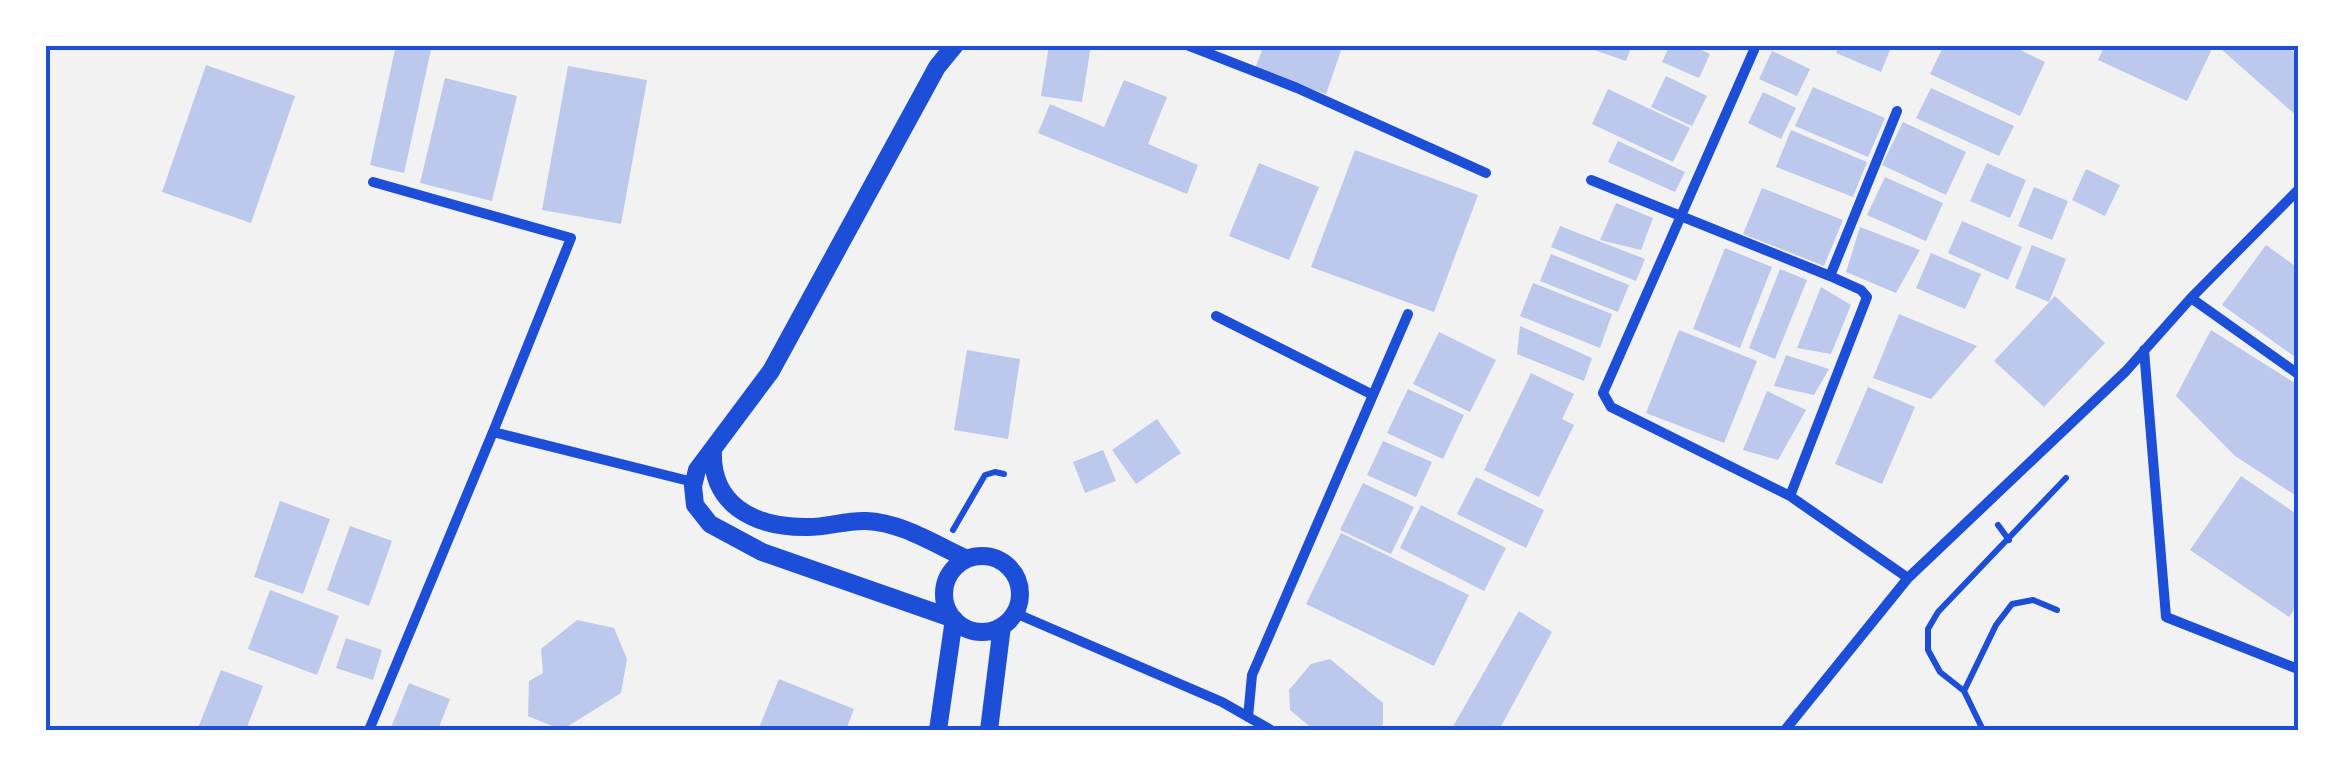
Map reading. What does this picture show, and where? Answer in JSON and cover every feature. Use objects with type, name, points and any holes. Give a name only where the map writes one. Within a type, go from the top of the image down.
[{"type":"street","points":[[955,45],[937,66],[771,370],[697,470],[693,482],[700,515],[762,552],[954,619],[977,631],[1008,619],[1222,702],[1271,730]]},
{"type":"street","points":[[1188,45],[1297,88],[1486,172]]},
{"type":"street","points":[[1754,50],[1603,393],[1605,400],[1611,407],[1790,496],[1908,578]]},
{"type":"street","points":[[1830,276],[1897,111]]},
{"type":"street","points":[[1591,180],[1830,276],[1861,290],[1867,297],[1790,496]]},
{"type":"street","points":[[369,730],[570,238],[373,182]]},
{"type":"street","points":[[1785,730],[1908,578],[2144,350],[2298,190]]},
{"type":"street","points":[[2191,298],[2298,374]]},
{"type":"street","points":[[1248,716],[1252,674],[1408,314]]},
{"type":"street","points":[[1216,316],[1373,396]]},
{"type":"street","points":[[2144,350],[2166,617],[2294,667],[2298,652]]},
{"type":"street","points":[[492,432],[693,482]]},
{"type":"street","points":[[713,448],[715,481],[720,492],[740,510],[772,523],[804,528],[866,521],[967,558],[995,558],[1011,568],[1020,595],[1008,619],[989,730]]},
{"type":"street","points":[[938,730],[954,619],[944,591],[951,572],[967,558]]},
{"type":"path","points":[[943,548],[984,475],[1004,474]]},
{"type":"path","points":[[1983,730],[1964,690],[1940,672],[1928,650],[1928,629],[1938,612],[2066,478]]},
{"type":"path","points":[[1998,525],[2009,540]]},
{"type":"path","points":[[1964,690],[1996,625],[2012,604],[2033,600],[2057,610]]},
{"type":"building","points":[[396,45],[432,45],[404,173],[370,165]]},
{"type":"building","points":[[1049,45],[1091,45],[1082,102],[1041,96]]},
{"type":"building","points":[[1264,45],[1343,45],[1326,94],[1255,69]]},
{"type":"building","points":[[1580,45],[1632,45],[1626,61]]},
{"type":"building","points":[[1670,45],[1691,45],[1710,54],[1699,78],[1662,62]]},
{"type":"building","points":[[1839,45],[1892,45],[1881,72],[1836,53]]},
{"type":"building","points":[[1944,45],[2010,45],[2045,62],[2020,116],[1930,74]]},
{"type":"building","points":[[2105,45],[2197,45],[2211,51],[2187,101],[2098,60]]},
{"type":"building","points":[[2286,45],[2298,56],[2298,117],[2220,48]]},
{"type":"building","points":[[1772,51],[1810,69],[1797,96],[1759,79]]},
{"type":"building","points":[[206,65],[295,96],[251,223],[162,192]]},
{"type":"building","points":[[568,66],[647,80],[621,224],[542,210]]},
{"type":"building","points":[[1666,76],[1707,96],[1692,126],[1651,107]]},
{"type":"building","points":[[445,78],[517,96],[492,201],[420,183]]},
{"type":"building","points":[[1124,80],[1167,97],[1148,144],[1198,165],[1187,194],[1038,133],[1050,104],[1104,127]]},
{"type":"building","points":[[1813,87],[1885,118],[1868,157],[1795,126]]},
{"type":"building","points":[[1931,88],[2014,126],[1999,156],[1916,118]]},
{"type":"building","points":[[1608,89],[1690,128],[1673,162],[1592,124]]},
{"type":"building","points":[[1763,92],[1796,108],[1781,139],[1748,123]]},
{"type":"building","points":[[1903,122],[1966,152],[1946,195],[1882,165]]},
{"type":"building","points":[[1791,130],[1867,162],[1853,197],[1776,167]]},
{"type":"building","points":[[1618,141],[1685,172],[1675,192],[1608,162]]},
{"type":"building","points":[[1355,150],[1478,195],[1434,312],[1311,267]]},
{"type":"building","points":[[1259,163],[1319,187],[1289,260],[1229,236]]},
{"type":"building","points":[[1987,163],[2026,180],[2010,218],[1970,201]]},
{"type":"building","points":[[2086,169],[2120,185],[2105,216],[2072,200]]},
{"type":"building","points":[[1885,177],[1943,203],[1926,241],[1867,215]]},
{"type":"building","points":[[2034,187],[2068,201],[2052,240],[2018,226]]},
{"type":"building","points":[[1762,188],[1843,220],[1824,266],[1743,234]]},
{"type":"building","points":[[1616,203],[1653,218],[1641,250],[1600,240]]},
{"type":"building","points":[[1962,221],[2022,247],[2008,280],[1948,253]]},
{"type":"building","points":[[1560,226],[1645,259],[1636,281],[1551,247]]},
{"type":"building","points":[[1860,227],[1920,250],[1896,293],[1846,272]]},
{"type":"building","points":[[2032,245],[2066,259],[2049,302],[2015,288]]},
{"type":"building","points":[[2266,245],[2298,268],[2298,359],[2222,305]]},
{"type":"building","points":[[1725,248],[1772,267],[1740,348],[1693,329]]},
{"type":"building","points":[[1931,253],[1981,274],[1965,309],[1916,288]]},
{"type":"building","points":[[1551,254],[1629,285],[1618,312],[1540,281]]},
{"type":"building","points":[[1780,269],[1807,280],[1775,359],[1749,348]]},
{"type":"building","points":[[1533,283],[1612,314],[1600,348],[1520,316]]},
{"type":"building","points":[[1821,287],[1851,305],[1831,354],[1797,348]]},
{"type":"building","points":[[2055,296],[2105,343],[2044,407],[1994,361]]},
{"type":"building","points":[[1899,314],[1977,346],[1931,399],[1873,378]]},
{"type":"building","points":[[1520,326],[1592,358],[1584,381],[1517,354]]},
{"type":"building","points":[[1679,330],[1757,361],[1724,443],[1646,413]]},
{"type":"building","points":[[2211,330],[2298,385],[2298,497],[2235,456],[2176,396]]},
{"type":"building","points":[[1439,332],[1496,360],[1470,412],[1413,384]]},
{"type":"building","points":[[967,350],[1020,359],[1008,439],[954,430]]},
{"type":"building","points":[[1786,355],[1829,369],[1814,395],[1774,386]]},
{"type":"building","points":[[1531,373],[1574,394],[1562,419],[1574,425],[1539,497],[1484,470]]},
{"type":"building","points":[[1868,387],[1915,407],[1882,484],[1835,464]]},
{"type":"building","points":[[1408,389],[1464,415],[1443,459],[1387,433]]},
{"type":"building","points":[[1767,391],[1806,410],[1778,460],[1743,450]]},
{"type":"building","points":[[1157,419],[1181,453],[1136,484],[1112,450]]},
{"type":"building","points":[[1383,441],[1432,462],[1416,497],[1367,475]]},
{"type":"building","points":[[1103,450],[1116,481],[1085,493],[1073,462]]},
{"type":"building","points":[[2241,476],[2298,515],[2298,604],[2289,617],[2190,550]]},
{"type":"building","points":[[1476,477],[1544,510],[1526,548],[1457,514]]},
{"type":"building","points":[[1363,483],[1414,507],[1391,554],[1340,530]]},
{"type":"building","points":[[280,501],[330,519],[303,594],[254,577]]},
{"type":"building","points":[[1421,505],[1506,548],[1484,591],[1400,548]]},
{"type":"building","points":[[350,526],[392,541],[369,606],[327,590]]},
{"type":"building","points":[[1341,533],[1469,595],[1434,666],[1306,604]]},
{"type":"building","points":[[270,590],[339,616],[317,675],[248,649]]},
{"type":"building","points":[[1519,611],[1552,632],[1499,730],[1451,730]]},
{"type":"building","points":[[577,620],[614,628],[627,659],[621,693],[562,730],[528,716],[529,681],[543,673],[541,649]]},
{"type":"building","points":[[346,638],[382,650],[373,680],[336,668]]},
{"type":"building","points":[[1330,659],[1383,703],[1383,724],[1378,730],[1314,730],[1290,710],[1289,690],[1311,664]]},
{"type":"building","points":[[221,670],[263,686],[246,730],[198,728]]},
{"type":"building","points":[[779,679],[854,709],[846,730],[758,730]]},
{"type":"building","points":[[409,683],[450,699],[438,730],[390,730]]}]
